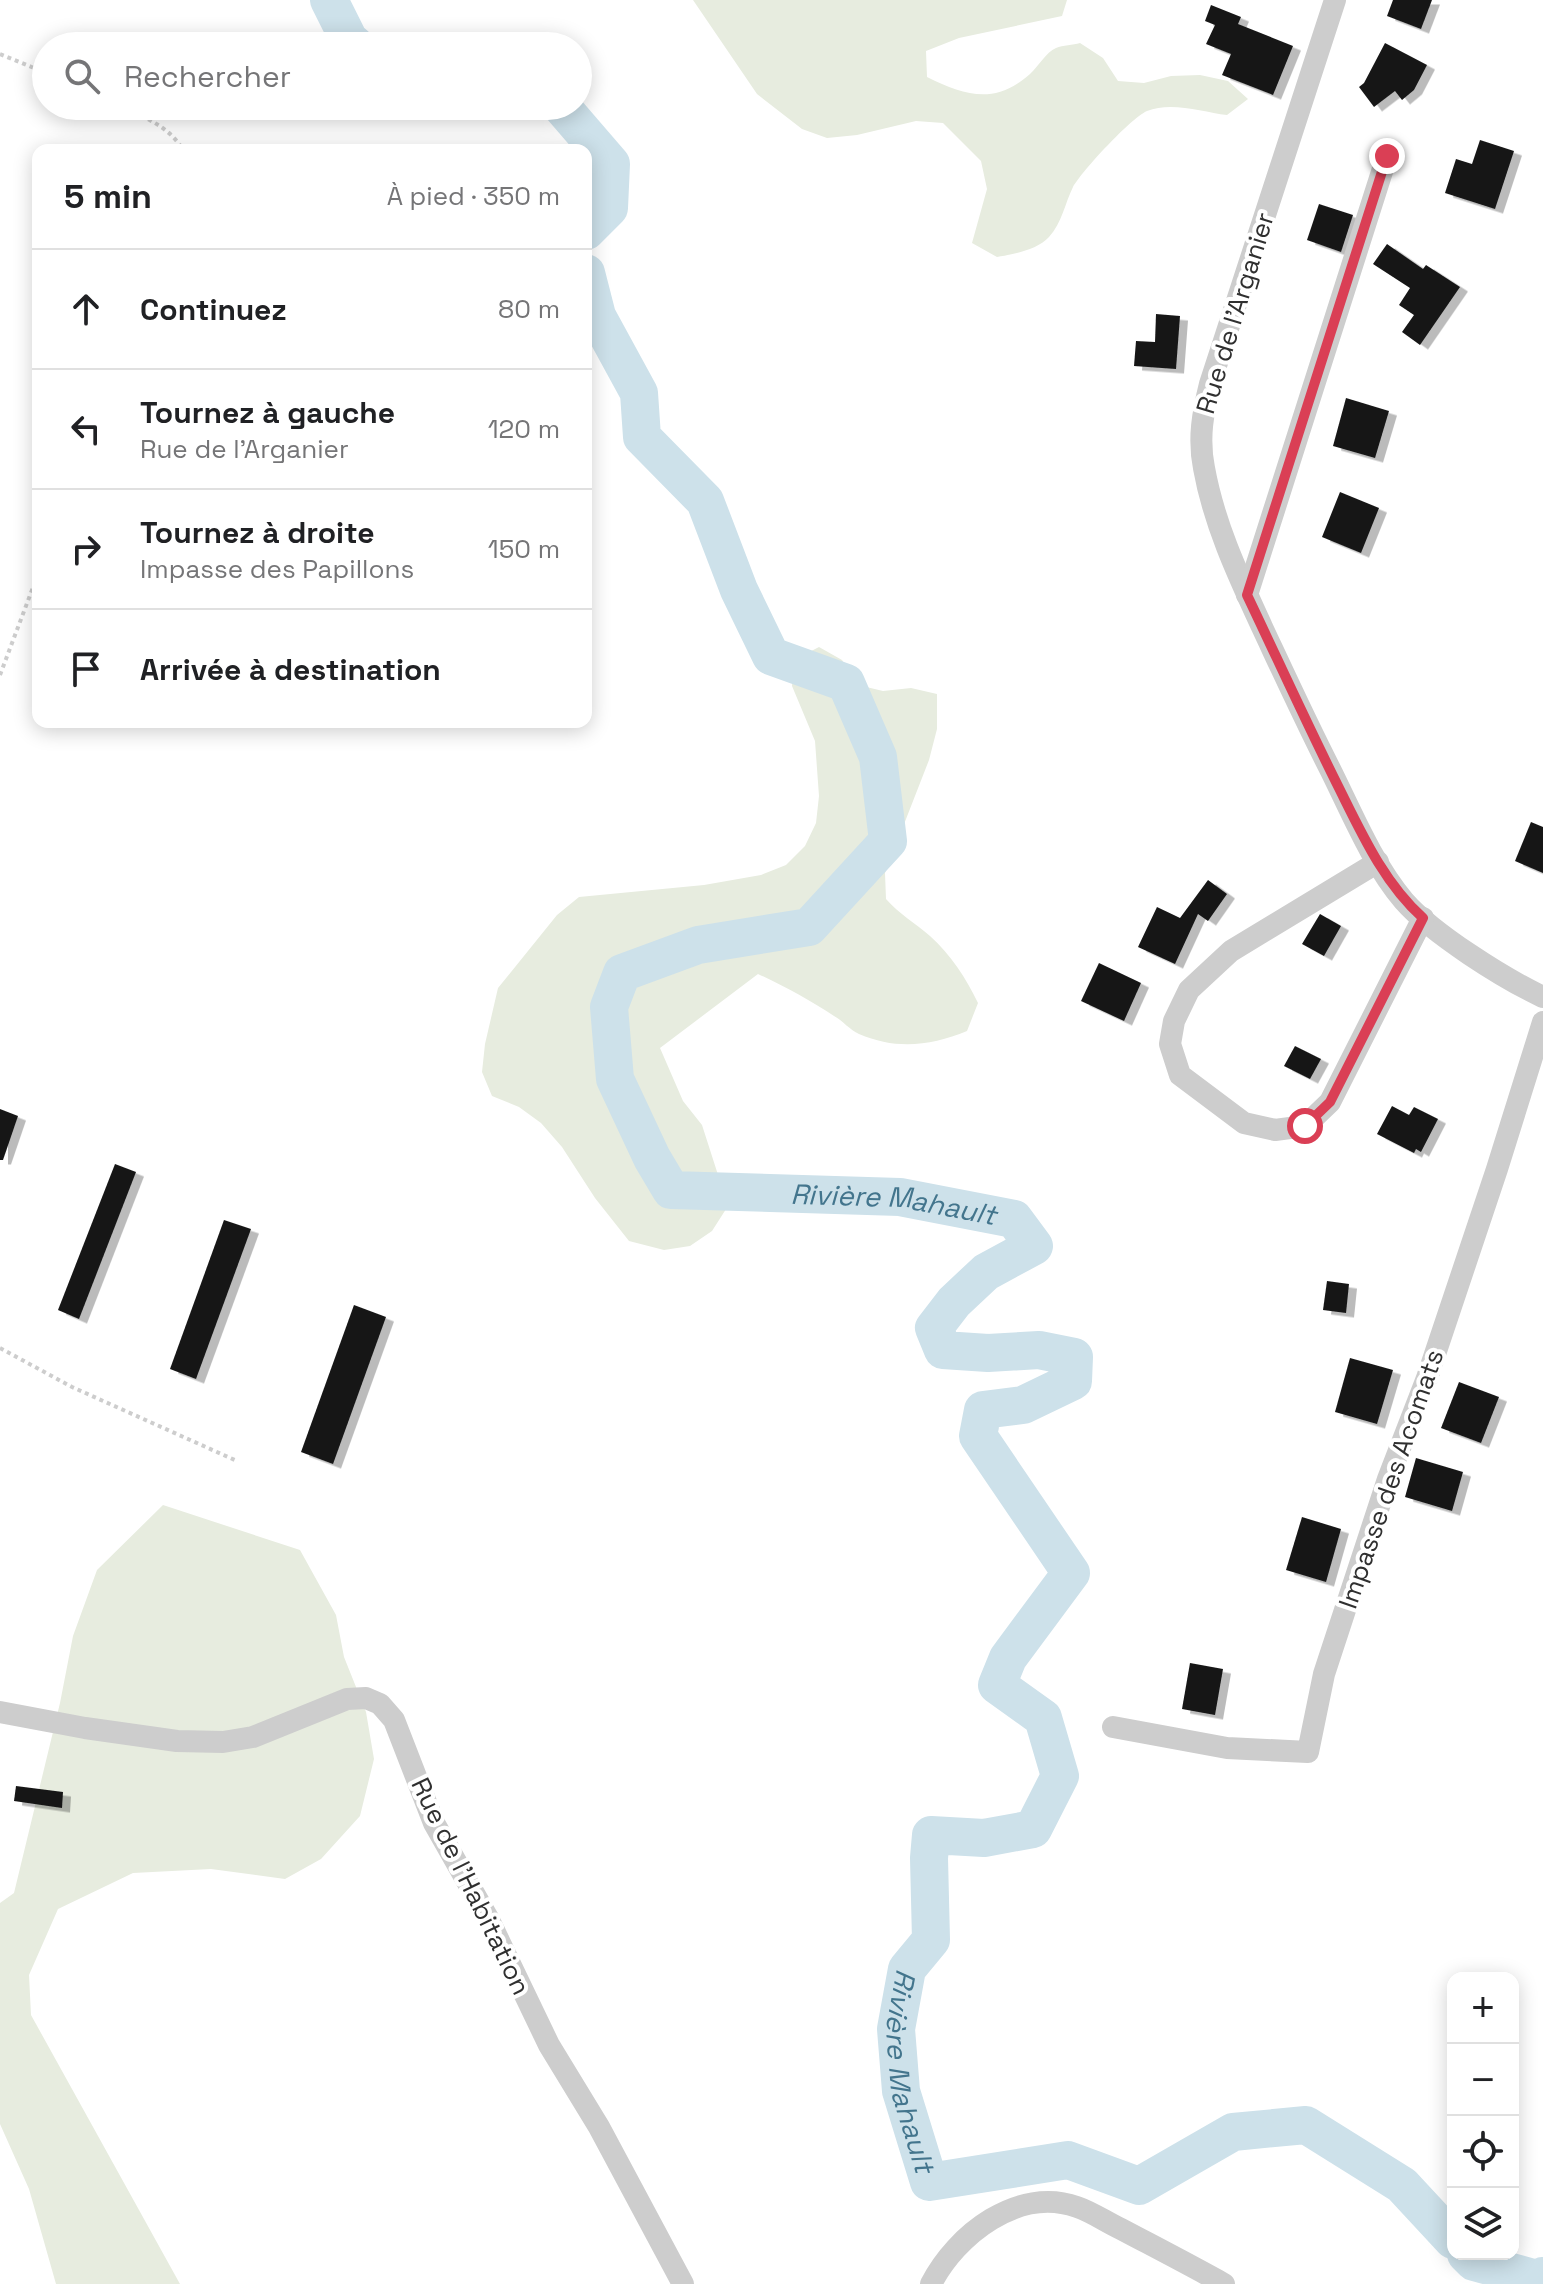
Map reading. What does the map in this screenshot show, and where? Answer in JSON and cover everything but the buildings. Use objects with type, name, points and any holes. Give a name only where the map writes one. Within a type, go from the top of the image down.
[{"type":"street","name":"Rue de l'Arganier","points":[[1335,0],[1210,384],[1201,426],[1203,465],[1220,531],[1247,595],[1307,724],[1378,862],[1405,902],[1423,918],[1497,971],[1543,997]]},
{"type":"street","points":[[1247,595],[1387,156]]},
{"type":"street","points":[[1378,862],[1231,951],[1189,990],[1174,1021],[1170,1044],[1180,1075],[1244,1123],[1275,1130],[1305,1126],[1330,1102],[1423,918]]},
{"type":"street","name":"Impasse des Acomats","points":[[1113,1727],[1227,1748],[1308,1752],[1329,1659],[1388,1479],[1427,1378],[1543,1022]]},
{"type":"street","name":"Rue de l'Habitation","points":[[0,1712],[177,1741],[223,1742],[253,1737],[347,1699],[366,1698],[380,1704],[394,1720],[434,1823],[489,1920],[549,2045],[599,2127],[683,2284]]},
{"type":"street","points":[[931,2284],[950,2254],[982,2226],[1012,2209],[1047,2203],[1076,2206],[1224,2284]]},
{"type":"path","points":[[0,54],[32,67]]},
{"type":"path","points":[[151,120],[175,136],[180,144]]},
{"type":"path","points":[[0,675],[32,590]]},
{"type":"path","points":[[0,1348],[72,1387],[237,1461]]},
{"type":"shaded area","points":[[693,0],[1067,0],[1062,16],[959,38],[926,51],[927,77],[968,93],[992,94],[1017,84],[1052,50],[1080,43],[1103,58],[1118,81],[1144,83],[1171,76],[1200,75],[1228,81],[1248,99],[1227,115],[1166,107],[1139,116],[1078,179],[1049,237],[1032,248],[997,257],[972,243],[987,189],[981,161],[943,123],[916,121],[857,135],[827,138],[802,129],[757,94]]},
{"type":"shaded area","points":[[819,647],[842,660],[858,685],[883,691],[911,688],[937,694],[937,729],[929,760],[885,873],[886,899],[945,951],[978,1003],[967,1031],[927,1043],[900,1044],[856,1032],[816,1005],[758,974],[660,1048],[683,1101],[702,1125],[728,1206],[712,1231],[690,1246],[664,1250],[629,1241],[595,1198],[562,1147],[541,1123],[519,1107],[492,1096],[482,1072],[498,988],[557,915],[579,897],[704,885],[761,875],[786,865],[805,846],[816,823],[819,796],[815,741],[792,686],[794,660]]},
{"type":"shaded area","points":[[163,1505],[300,1550],[336,1615],[344,1657],[366,1712],[374,1759],[360,1816],[321,1859],[285,1879],[211,1869],[133,1873],[58,1909],[29,1975],[31,2015],[180,2284],[56,2284],[29,2189],[0,2124],[0,1903],[14,1893],[73,1636],[97,1570]]},
{"type":"waterway","name":"Rivière Mahault","points":[[329,0],[345,32]]},
{"type":"waterway","name":"Rivière Mahault","points":[[573,120],[611,164],[609,208],[592,225]]},
{"type":"waterway","name":"Rivière Mahault","points":[[592,296],[597,316],[639,393],[642,437],[705,501],[739,590],[771,656],[846,683],[878,757],[888,841],[809,927],[698,945],[622,973],[609,1007],[615,1079],[652,1158],[671,1190],[900,1197],[1014,1219],[1034,1246],[986,1272],[954,1302],[934,1328],[943,1350],[988,1353],[1039,1350],[1074,1357],[1073,1381],[1023,1405],[983,1410],[978,1436],[1071,1573],[1008,1658],[997,1685],[1043,1718],[1060,1776],[1033,1829],[984,1838],[931,1835],[931,1940],[907,1969],[896,2029],[901,2091],[929,2182],[1068,2160],[1139,2186],[1233,2132],[1306,2125],[1402,2185],[1447,2234]]},
{"type":"waterway","name":"Rivière Mahault","points":[[1472,2260],[1537,2279],[1543,2276]]},
{"type":"route","points":[[1305,1126],[1330,1102],[1423,918],[1405,902],[1385,875],[1364,838],[1247,595],[1387,156]]}]
